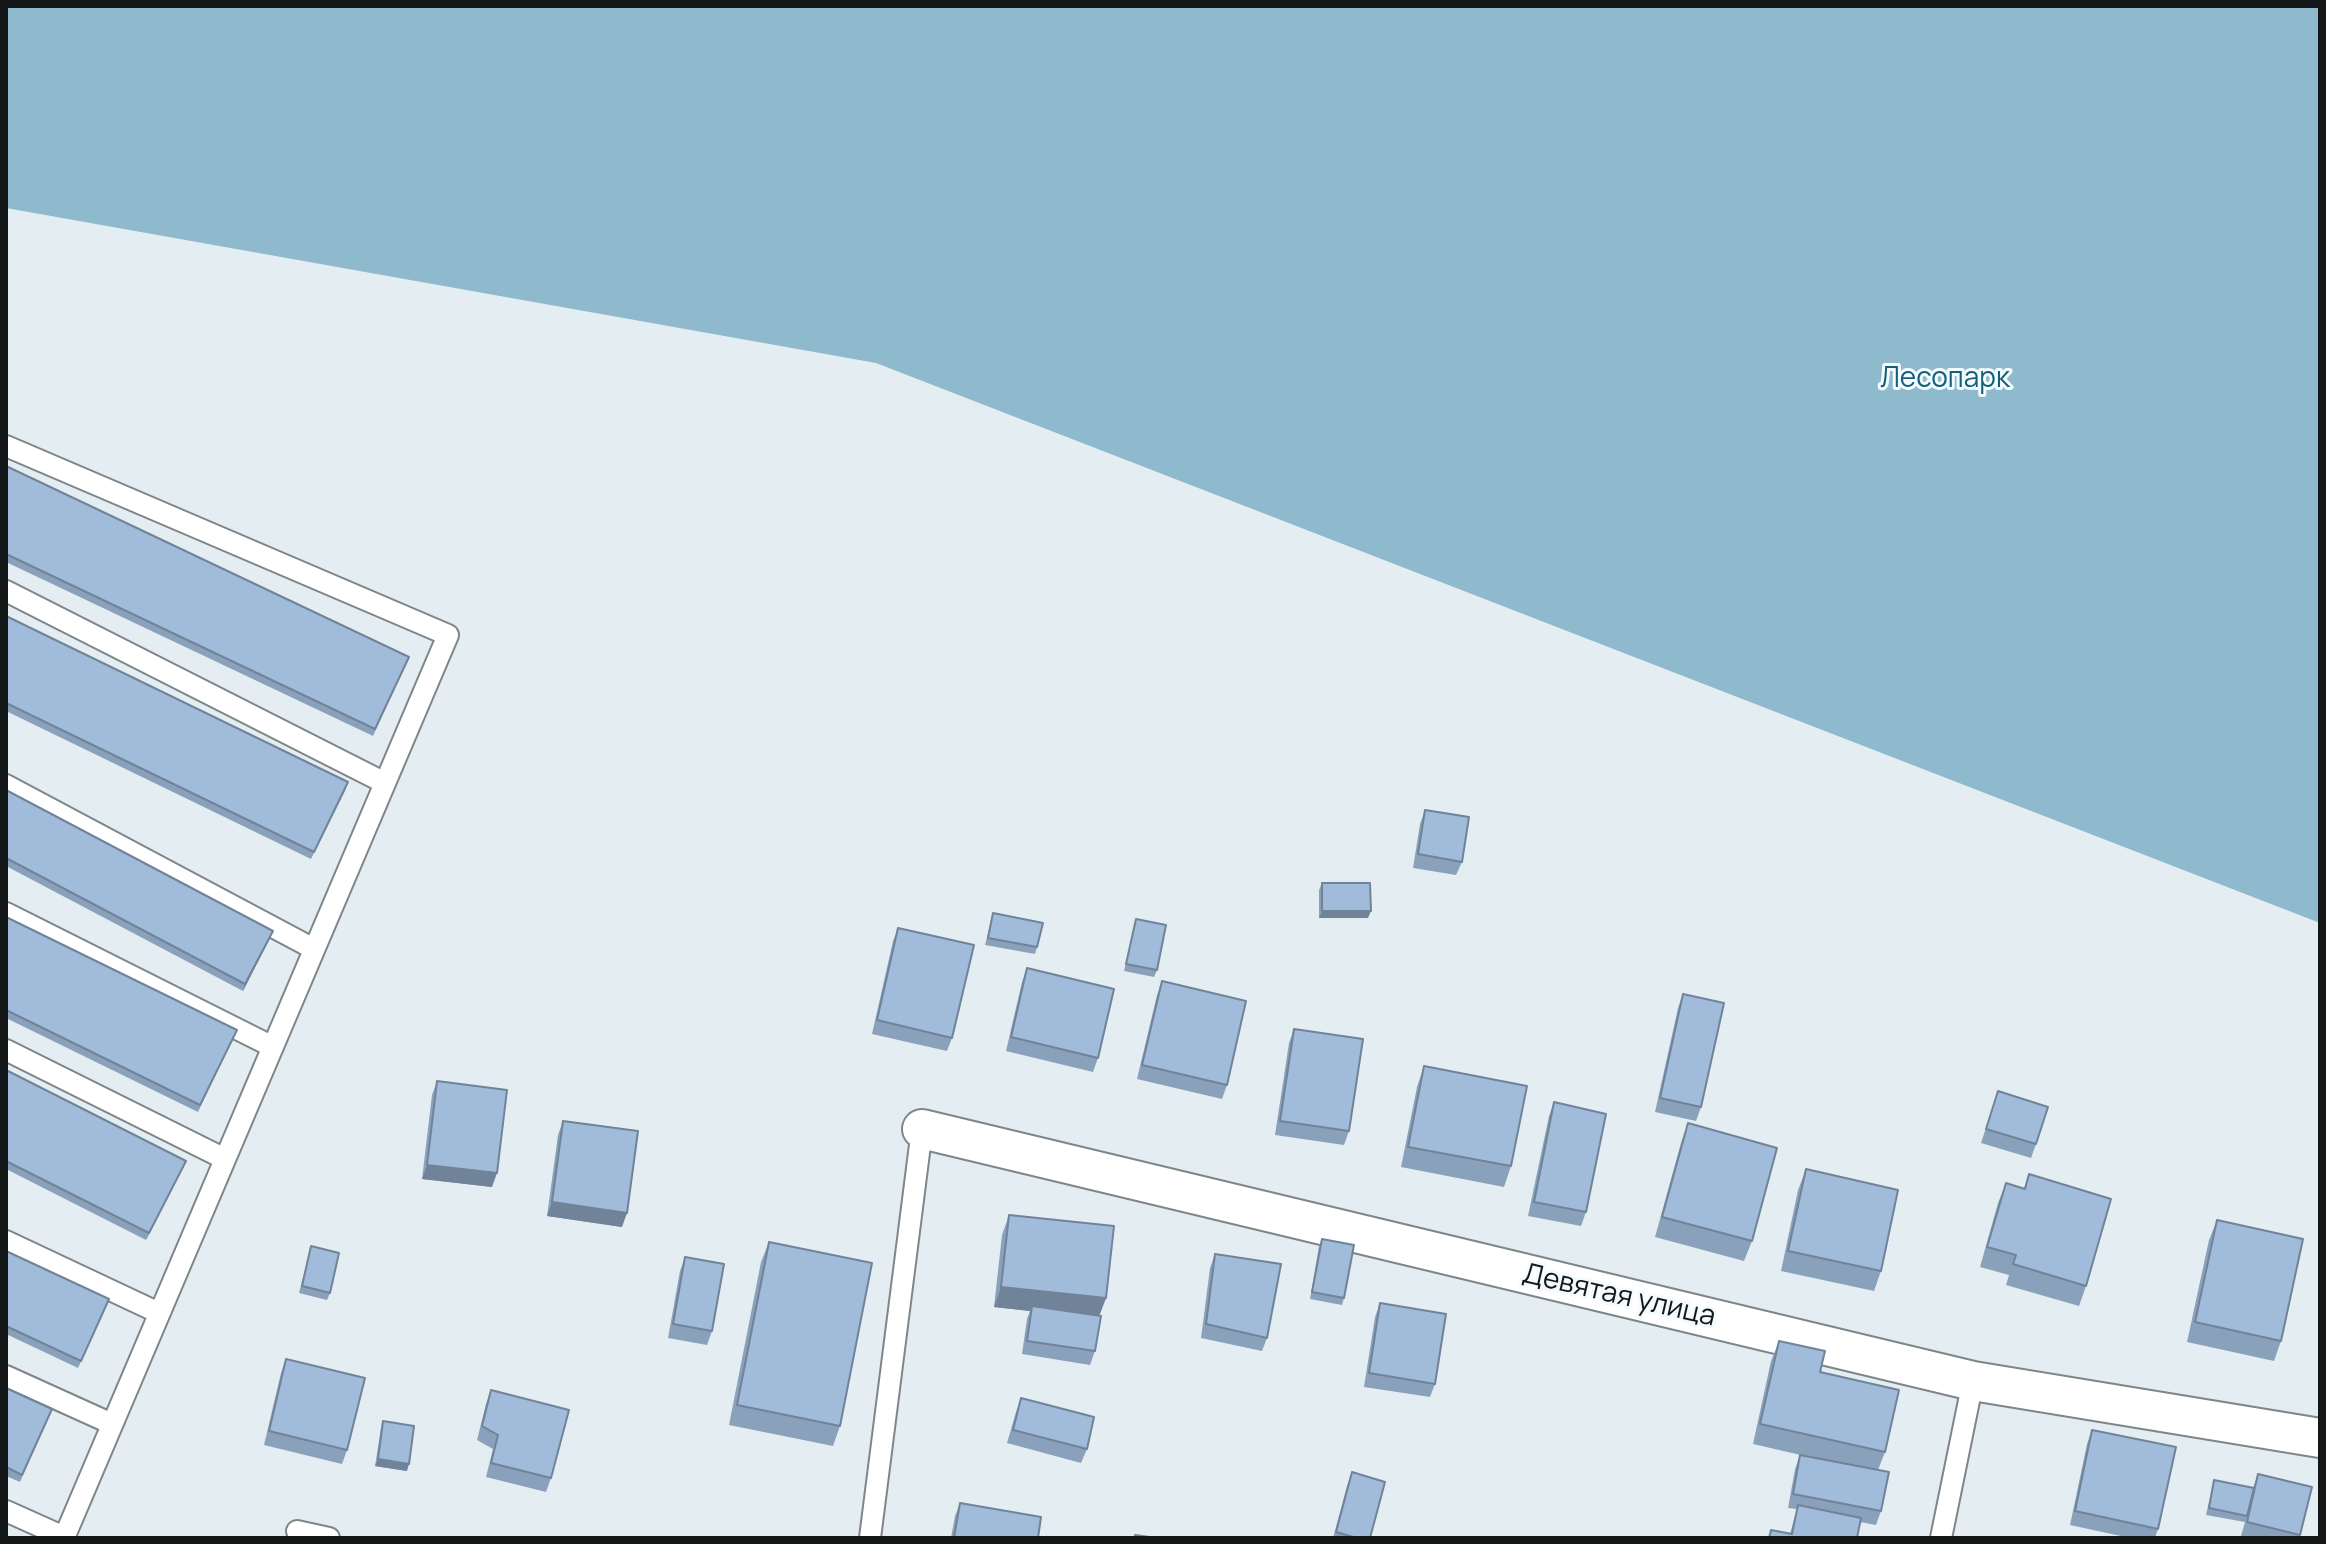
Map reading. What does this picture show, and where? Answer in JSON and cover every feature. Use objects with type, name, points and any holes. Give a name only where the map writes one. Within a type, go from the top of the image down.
[{"type":"street","name":"Девятая улица","points":[[922,1129],[1973,1381],[2320,1438]]},
{"type":"lane","points":[[6,446],[448,635],[64,1537],[6,1511]]},
{"type":"lane","points":[[6,591],[385,783]]},
{"type":"lane","points":[[6,785],[314,949]]},
{"type":"lane","points":[[6,913],[273,1047]]},
{"type":"lane","points":[[6,1050],[225,1159]]},
{"type":"lane","points":[[870,1538],[922,1129]]},
{"type":"lane","points":[[6,1241],[159,1313]]},
{"type":"lane","points":[[6,1376],[112,1424]]},
{"type":"lane","points":[[1941,1538],[1973,1381]]},
{"type":"lane","points":[[297,1531],[329,1538]]},
{"type":"green space","name":"Лесопарк","points":[[6,6],[2320,6],[2320,923],[876,363],[6,208]]},
{"type":"building","points":[[6,466],[409,657],[375,729],[6,554]]},
{"type":"building","points":[[6,616],[348,782],[314,852],[6,703]]},
{"type":"building","points":[[6,790],[273,931],[245,984],[6,858]]},
{"type":"building","points":[[1425,810],[1469,817],[1462,862],[1418,854]]},
{"type":"building","points":[[1322,883],[1370,883],[1371,911],[1322,911]]},
{"type":"building","points":[[993,913],[1043,923],[1037,947],[988,938]]},
{"type":"building","points":[[6,917],[237,1030],[200,1105],[6,1010]]},
{"type":"building","points":[[1136,919],[1166,925],[1157,970],[1126,964]]},
{"type":"building","points":[[898,928],[974,945],[952,1038],[877,1020]]},
{"type":"building","points":[[1027,968],[1114,989],[1098,1058],[1011,1037]]},
{"type":"building","points":[[1162,981],[1246,1001],[1227,1085],[1142,1065]]},
{"type":"building","points":[[1683,994],[1724,1003],[1701,1107],[1660,1098]]},
{"type":"building","points":[[1294,1029],[1363,1039],[1349,1131],[1280,1121]]},
{"type":"building","points":[[1424,1066],[1527,1086],[1511,1166],[1408,1147]]},
{"type":"building","points":[[6,1070],[186,1161],[149,1233],[6,1161]]},
{"type":"building","points":[[437,1081],[507,1090],[497,1173],[427,1165]]},
{"type":"building","points":[[1998,1091],[2048,1107],[2036,1144],[1986,1129]]},
{"type":"building","points":[[1554,1102],[1606,1114],[1586,1212],[1534,1202]]},
{"type":"building","points":[[563,1121],[638,1131],[627,1213],[552,1202]]},
{"type":"building","points":[[1688,1123],[1777,1148],[1752,1241],[1662,1217]]},
{"type":"building","points":[[1806,1169],[1898,1190],[1881,1271],[1788,1251]]},
{"type":"building","points":[[2029,1174],[2111,1199],[2086,1286],[2013,1264],[2016,1255],[1987,1247],[2006,1183],[2025,1189]]},
{"type":"building","points":[[1009,1215],[1114,1226],[1106,1298],[1001,1287]]},
{"type":"building","points":[[2217,1220],[2303,1239],[2281,1341],[2195,1322]]},
{"type":"building","points":[[1322,1239],[1354,1245],[1344,1298],[1312,1292]]},
{"type":"building","points":[[769,1242],[872,1263],[840,1426],[737,1405]]},
{"type":"building","points":[[311,1246],[339,1253],[330,1293],[302,1286]]},
{"type":"building","points":[[6,1251],[109,1299],[81,1361],[6,1326]]},
{"type":"building","points":[[1215,1254],[1281,1264],[1267,1338],[1206,1324]]},
{"type":"building","points":[[685,1257],[724,1264],[712,1331],[673,1324]]},
{"type":"building","points":[[1380,1303],[1446,1314],[1435,1384],[1369,1373]]},
{"type":"building","points":[[1032,1306],[1101,1316],[1095,1351],[1027,1341]]},
{"type":"building","points":[[1779,1341],[1825,1351],[1820,1372],[1899,1390],[1885,1452],[1760,1424]]},
{"type":"building","points":[[286,1359],[365,1378],[347,1450],[269,1431]]},
{"type":"building","points":[[6,1388],[52,1409],[22,1475],[6,1467]]},
{"type":"building","points":[[491,1390],[569,1410],[551,1478],[491,1463],[498,1435],[482,1426]]},
{"type":"building","points":[[1021,1398],[1094,1417],[1087,1449],[1013,1430]]},
{"type":"building","points":[[383,1421],[414,1426],[409,1464],[378,1459]]},
{"type":"building","points":[[2092,1430],[2176,1447],[2158,1529],[2075,1511]]},
{"type":"building","points":[[1800,1455],[1889,1472],[1881,1511],[1793,1494]]},
{"type":"building","points":[[1352,1472],[1385,1482],[1370,1538],[1336,1532]]},
{"type":"building","points":[[2258,1474],[2312,1487],[2300,1535],[2247,1522]]},
{"type":"building","points":[[2214,1480],[2254,1488],[2247,1516],[2209,1508]]},
{"type":"building","points":[[960,1503],[1041,1517],[1038,1538],[954,1538]]},
{"type":"building","points":[[1798,1505],[1861,1518],[1857,1538],[1769,1538],[1771,1530],[1792,1534]]}]
